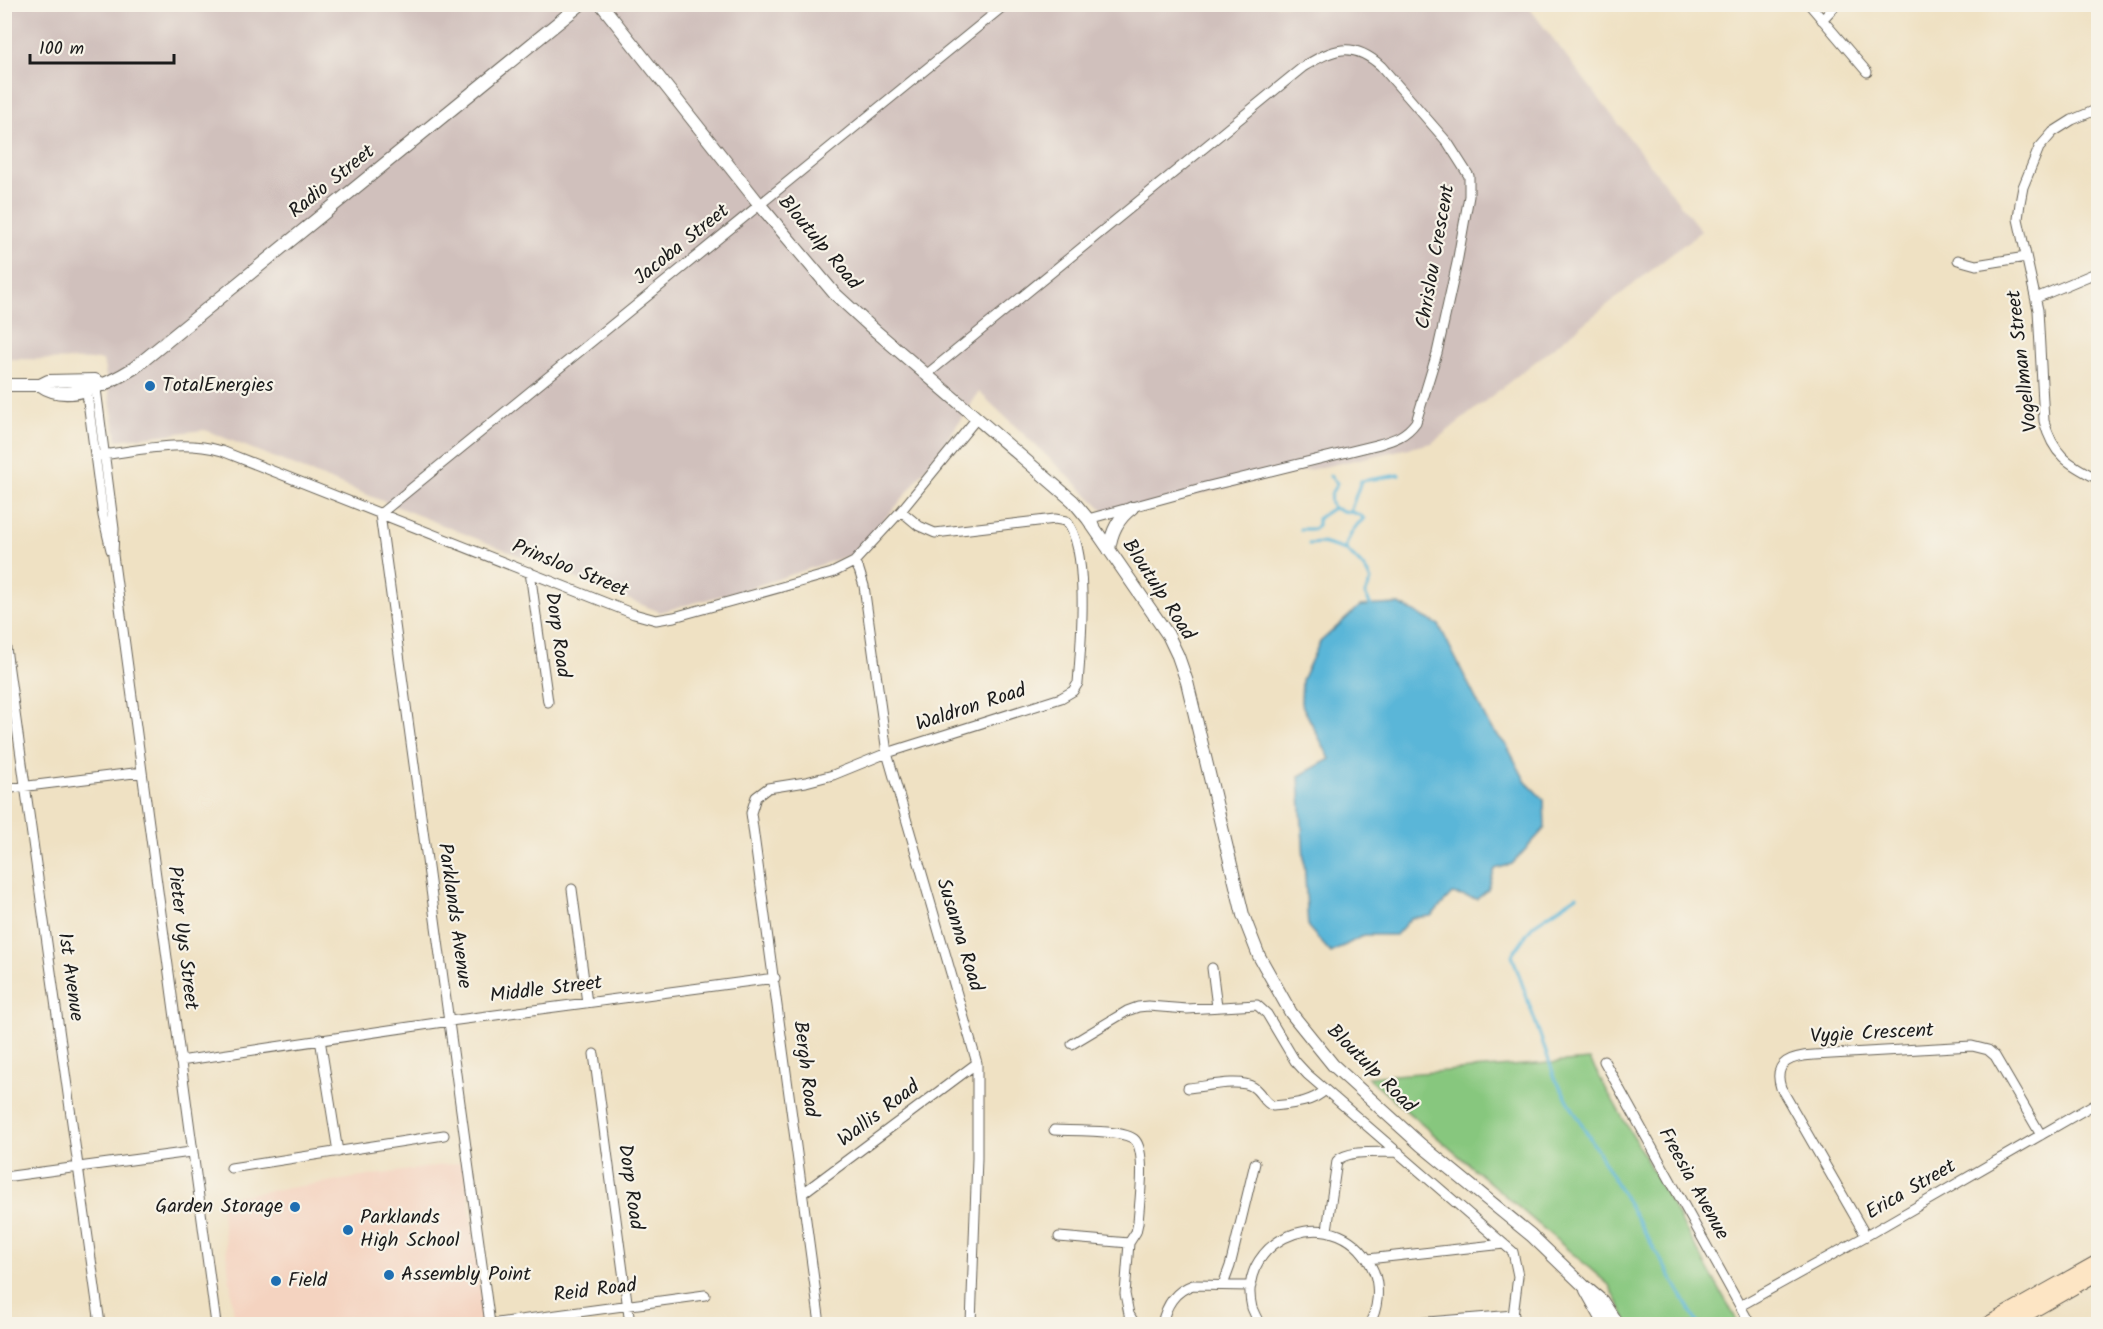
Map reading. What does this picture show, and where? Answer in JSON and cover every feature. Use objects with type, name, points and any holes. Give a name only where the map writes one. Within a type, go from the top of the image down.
[{"type":"main road","points":[[1988,1324],[2098,1262]]},
{"type":"main road","points":[[2009,1324],[2098,1273]]},
{"type":"street","name":"Radio Street","points":[[93,385],[128,372],[150,356],[581,4]]},
{"type":"street","name":"Bloutulp Road","points":[[601,4],[760,205],[834,293],[1064,493],[1088,519],[1163,626],[1178,656],[1187,682],[1243,915],[1259,956],[1286,1006],[1333,1065],[1421,1145],[1531,1235],[1602,1301],[1617,1324]]},
{"type":"street","name":"Jacoba Street","points":[[380,514],[1006,4]]},
{"type":"street","points":[[1809,4],[1867,72]]},
{"type":"street","points":[[1822,20],[1837,4]]},
{"type":"street","name":"Chrislou Crescent","points":[[926,375],[1303,67],[1322,56],[1342,49],[1356,50],[1368,55],[1381,66],[1448,143],[1469,176],[1469,196],[1457,263],[1437,353],[1416,422],[1409,432],[1398,438],[1088,519]]},
{"type":"street","name":"Vogellman Street","points":[[2098,109],[2072,120],[2053,132],[2038,148],[2023,187],[2019,219],[2036,298],[2047,432],[2054,447],[2065,460],[2098,479]]},
{"type":"street","points":[[1958,260],[1976,265],[2026,257]]},
{"type":"street","points":[[2036,298],[2098,272]]},
{"type":"street","points":[[4,385],[40,385],[48,381],[93,385]]},
{"type":"street","name":"Pieter Uys Street","points":[[93,385],[100,455],[114,530],[113,555],[191,1152],[216,1324]]},
{"type":"street","name":"Prinsloo Street","points":[[100,455],[182,445],[207,447],[634,614],[656,620],[832,573],[854,562],[901,511],[977,418]]},
{"type":"street","points":[[1109,550],[1117,523],[1132,508]]},
{"type":"street","name":"Waldron Road","points":[[752,819],[753,802],[760,793],[768,788],[817,779],[887,753],[1061,698],[1073,691],[1078,676],[1082,600],[1076,539],[1070,525],[1060,519],[935,533],[919,526],[901,511]]},
{"type":"street","name":"Parklands Avenue","points":[[380,514],[490,1324]]},
{"type":"street","name":"Susanna Road","points":[[854,562],[860,570],[864,586],[887,753],[977,1063],[977,1158],[971,1324]]},
{"type":"street","name":"Dorp Road","points":[[530,572],[548,702]]},
{"type":"street","name":"1st Avenue","points":[[4,634],[100,1324]]},
{"type":"street","points":[[4,789],[142,772]]},
{"type":"street","name":"Bergh Road","points":[[752,819],[820,1324]]},
{"type":"street","points":[[572,889],[587,1003]]},
{"type":"street","points":[[1212,968],[1217,1006]]},
{"type":"street","name":"Middle Street","points":[[180,1061],[450,1021],[774,978]]},
{"type":"street","points":[[1072,1044],[1127,1011],[1138,1007],[1188,1009],[1253,1004],[1262,1008],[1295,1061],[1325,1090],[1513,1252],[1518,1276],[1513,1320],[1403,1324]]},
{"type":"street","points":[[320,1040],[338,1152]]},
{"type":"street","name":"Vygie Crescent","points":[[1866,1236],[1781,1088],[1780,1070],[1788,1060],[1814,1054],[1980,1047],[1995,1056],[2041,1135]]},
{"type":"street","name":"Dorp Road","points":[[594,1054],[630,1324]]},
{"type":"street","name":"Freesia Avenue","points":[[1604,1061],[1750,1324]]},
{"type":"street","name":"Wallis Road","points":[[803,1193],[977,1063]]},
{"type":"street","points":[[1188,1088],[1246,1083],[1273,1106],[1310,1101],[1325,1090]]},
{"type":"street","name":"Erica Street","points":[[1740,1306],[2098,1102]]},
{"type":"street","points":[[1054,1130],[1120,1133],[1135,1139],[1139,1146],[1141,1158],[1138,1223],[1136,1232],[1129,1243],[1125,1294],[1129,1314],[1135,1324]]},
{"type":"street","points":[[231,1168],[444,1135]]},
{"type":"street","points":[[4,1177],[191,1152]]},
{"type":"street","points":[[1327,1230],[1339,1158],[1351,1153],[1399,1152]]},
{"type":"street","points":[[1223,1285],[1230,1266],[1255,1163]]},
{"type":"street","points":[[1479,1247],[1480,1236],[1485,1227]]},
{"type":"street","points":[[1260,1324],[1252,1307],[1251,1286],[1257,1265],[1269,1248],[1286,1236],[1306,1230],[1327,1230],[1343,1236],[1358,1246],[1368,1258],[1377,1279],[1377,1301],[1369,1324]]},
{"type":"street","points":[[1059,1237],[1129,1243]]},
{"type":"street","points":[[1368,1258],[1504,1244]]},
{"type":"street","points":[[1162,1324],[1168,1304],[1184,1287],[1193,1285],[1251,1286]]},
{"type":"street","name":"Bloutulp Road","points":[[1584,1286],[1605,1324]]},
{"type":"street","name":"Reid Road","points":[[490,1324],[705,1295]]},
{"type":"shaded area","points":[[5,5],[1527,5],[1701,231],[1432,443],[1108,514],[979,392],[945,443],[900,502],[851,555],[750,588],[660,612],[205,430],[117,440],[103,360],[5,359]]},
{"type":"shaded area","name":"Parklands High School","points":[[464,1162],[485,1324],[235,1324],[220,1198]]},
{"type":"green space","points":[[1590,1060],[1739,1324],[1629,1324],[1609,1285],[1367,1077]]},
{"type":"water","points":[[1399,604],[1439,625],[1490,727],[1507,746],[1526,782],[1544,800],[1545,828],[1512,864],[1495,869],[1488,890],[1477,899],[1452,894],[1431,916],[1411,918],[1396,935],[1364,935],[1331,953],[1308,927],[1299,776],[1330,759],[1301,703],[1302,680],[1320,642],[1360,606]]},
{"type":"waterway","points":[[1350,512],[1361,481],[1399,475]]},
{"type":"waterway","points":[[1330,476],[1337,483],[1331,495],[1333,507],[1360,515],[1364,519],[1355,528],[1345,548],[1369,576],[1371,581],[1365,594],[1371,606]]},
{"type":"waterway","points":[[1300,529],[1314,529],[1318,525],[1318,518],[1333,508]]},
{"type":"waterway","points":[[1309,544],[1322,543],[1346,550]]},
{"type":"waterway","points":[[1577,896],[1533,925],[1512,955],[1555,1078],[1698,1324]]},
{"type":"place","name":"TotalEnergies","points":[[150,386]]},
{"type":"place","name":"Garden Storage","points":[[295,1207]]},
{"type":"place","name":"Parklands High School","points":[[348,1230]]},
{"type":"place","name":"Assembly Point","points":[[389,1275]]},
{"type":"place","name":"Field","points":[[276,1281]]}]
